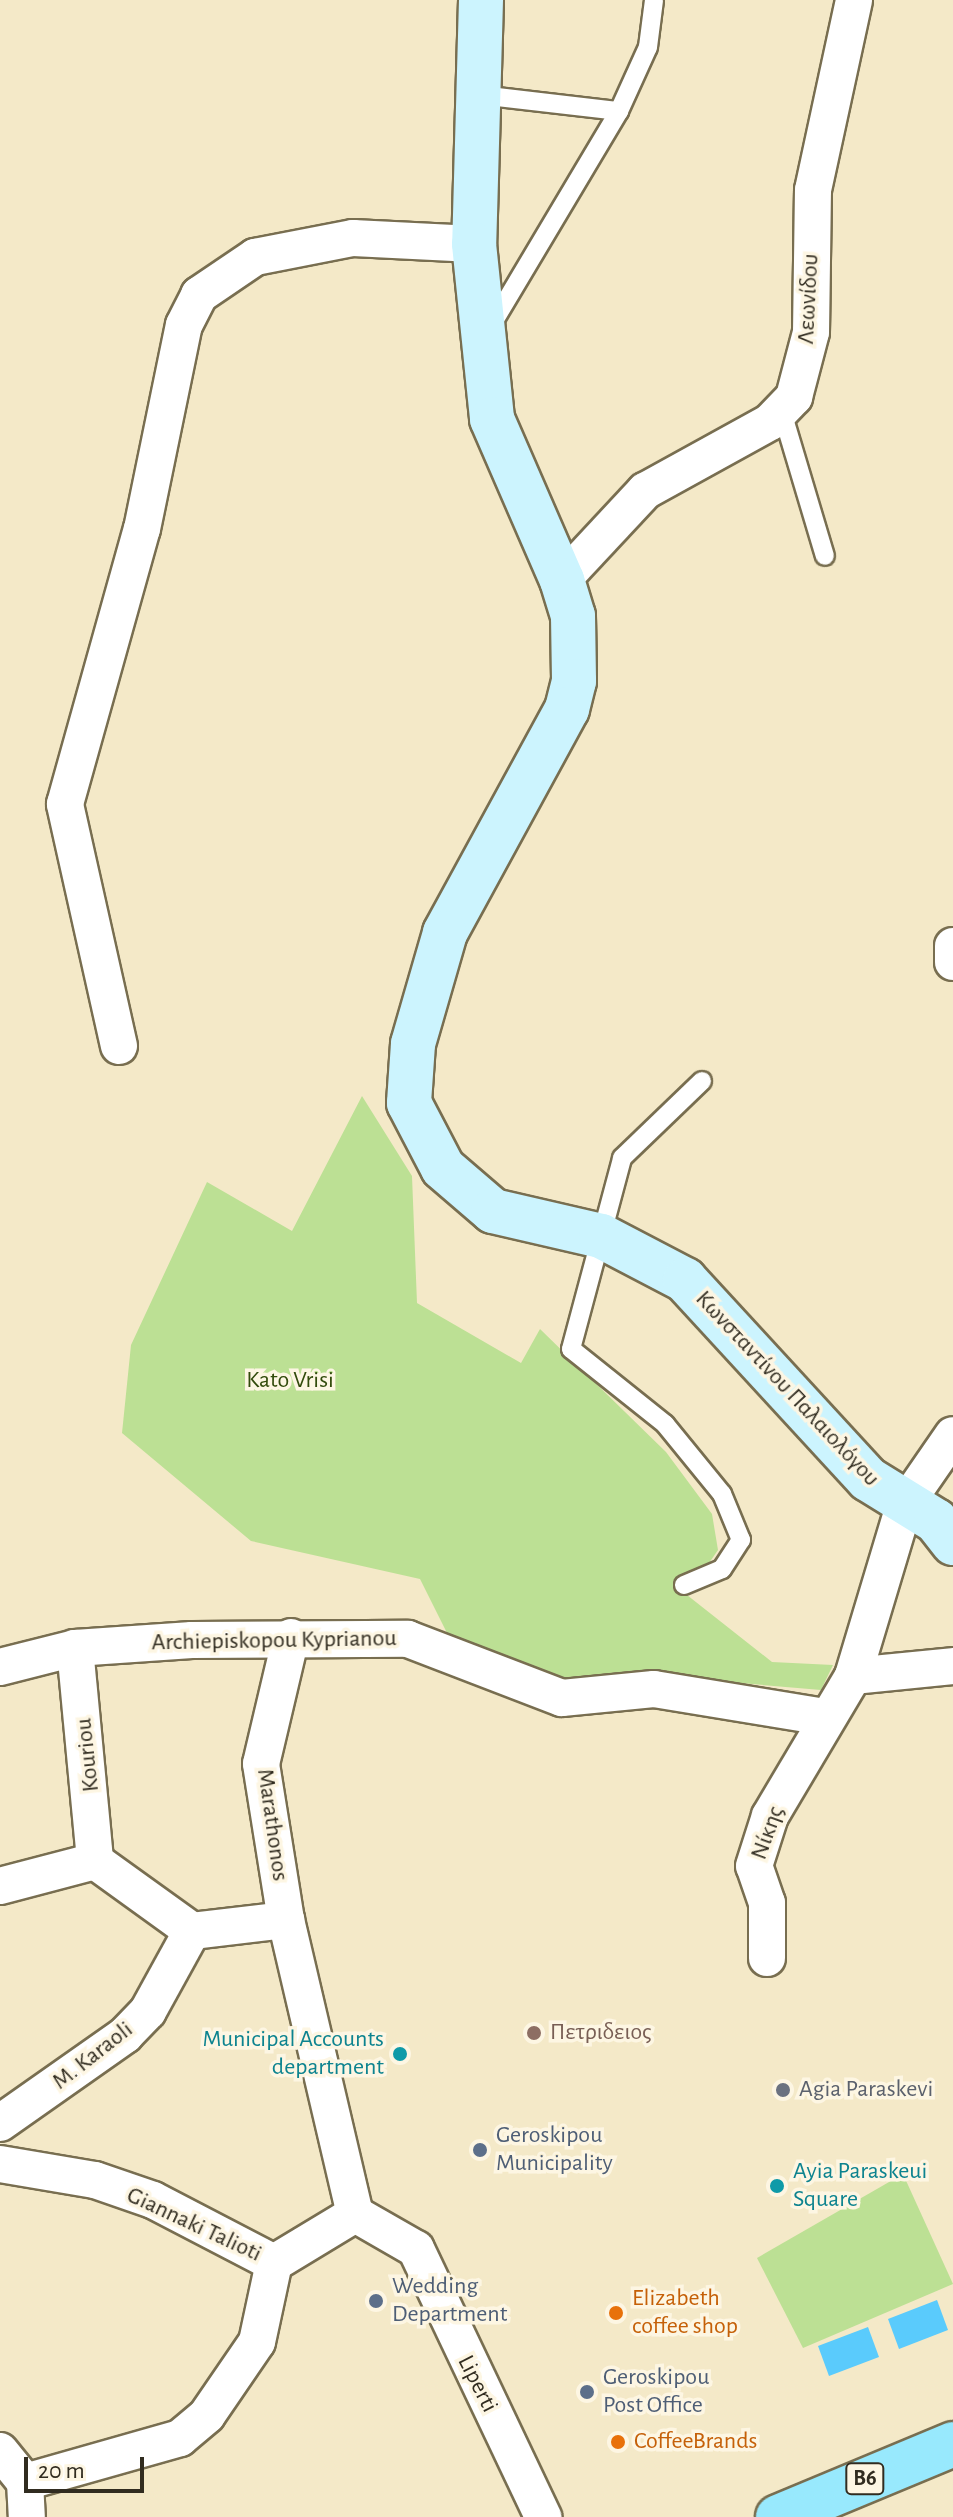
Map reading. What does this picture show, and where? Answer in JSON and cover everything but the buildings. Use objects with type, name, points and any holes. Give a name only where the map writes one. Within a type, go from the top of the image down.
[{"type":"main road","name":"B6","points":[[778,2517],[823,2507],[953,2444]]},
{"type":"street","name":"Κωνσταντίνου Παλαιολόγου","points":[[481,0],[474,244],[483,339],[498,443],[562,580],[576,652],[567,709],[445,933],[413,1044],[409,1103],[443,1168],[472,1198],[493,1211],[601,1236],[685,1280],[868,1479],[904,1506],[936,1521],[953,1543]]},
{"type":"street","name":"Λεωνίδου","points":[[782,412],[794,397],[811,332],[813,190],[854,0]]},
{"type":"street","points":[[119,1046],[65,804],[142,529],[184,325],[199,295],[255,257],[353,238],[474,244]]},
{"type":"street","points":[[562,580],[645,491],[782,412]]},
{"type":"street","points":[[953,946],[953,962]]},
{"type":"street","name":"Νίκης","points":[[767,1958],[767,1903],[754,1866],[770,1816],[825,1717],[853,1676],[904,1506],[953,1435]]},
{"type":"street","name":"Archiepiskopou Kyprianou","points":[[0,1667],[75,1648],[291,1637],[408,1639],[562,1698],[654,1689],[825,1717]]},
{"type":"street","name":"Marathonos","points":[[291,1637],[261,1764],[286,1920],[355,2214]]},
{"type":"street","name":"Kouriou","points":[[75,1648],[95,1861]]},
{"type":"street","points":[[853,1676],[953,1666]]},
{"type":"street","points":[[0,1886],[95,1861],[192,1931],[286,1920]]},
{"type":"street","name":"M. Karaoli","points":[[0,2123],[125,2035],[148,2011],[192,1931]]},
{"type":"street","name":"Giannaki Talioti","points":[[0,2164],[95,2180],[153,2200],[274,2263],[355,2214]]},
{"type":"street","name":"Liperti","points":[[355,2214],[416,2249],[543,2517]]},
{"type":"street","points":[[0,2451],[26,2499],[180,2438],[207,2415],[257,2342],[274,2263]]},
{"type":"lane","points":[[483,339],[619,111],[648,47],[654,0]]},
{"type":"lane","points":[[480,95],[619,111]]},
{"type":"lane","points":[[782,412],[825,556]]},
{"type":"lane","points":[[684,1585],[722,1569],[741,1540],[722,1494],[665,1424],[571,1349],[627,1149],[702,1081]]},
{"type":"green space","name":"Kato Vrisi","points":[[362,1096],[412,1176],[417,1303],[521,1363],[540,1329],[666,1452],[712,1514],[718,1550],[687,1595],[772,1662],[833,1665],[821,1690],[646,1675],[582,1689],[452,1643],[420,1579],[251,1541],[122,1433],[131,1345],[207,1182],[292,1231]]},
{"type":"green space","points":[[903,2174],[953,2284],[803,2348],[757,2258]]},
{"type":"water","points":[[937,2300],[948,2330],[899,2349],[888,2319]]},
{"type":"water","points":[[868,2327],[879,2357],[829,2376],[818,2346]]},
{"type":"place","name":"Πετριδειος","points":[[534,2033]]},
{"type":"place","name":"Municipal Accounts department","points":[[400,2054]]},
{"type":"place","name":"Agia Paraskevi","points":[[783,2090]]},
{"type":"place","name":"Geroskipou Municipality","points":[[480,2150]]},
{"type":"place","name":"Ayia Paraskeui Square","points":[[777,2186]]},
{"type":"place","name":"Wedding Department","points":[[376,2301]]},
{"type":"place","name":"Elizabeth coffee shop","points":[[616,2313]]},
{"type":"place","name":"Geroskipou Post Office","points":[[587,2392]]},
{"type":"place","name":"CoffeeBrands","points":[[618,2442]]}]
